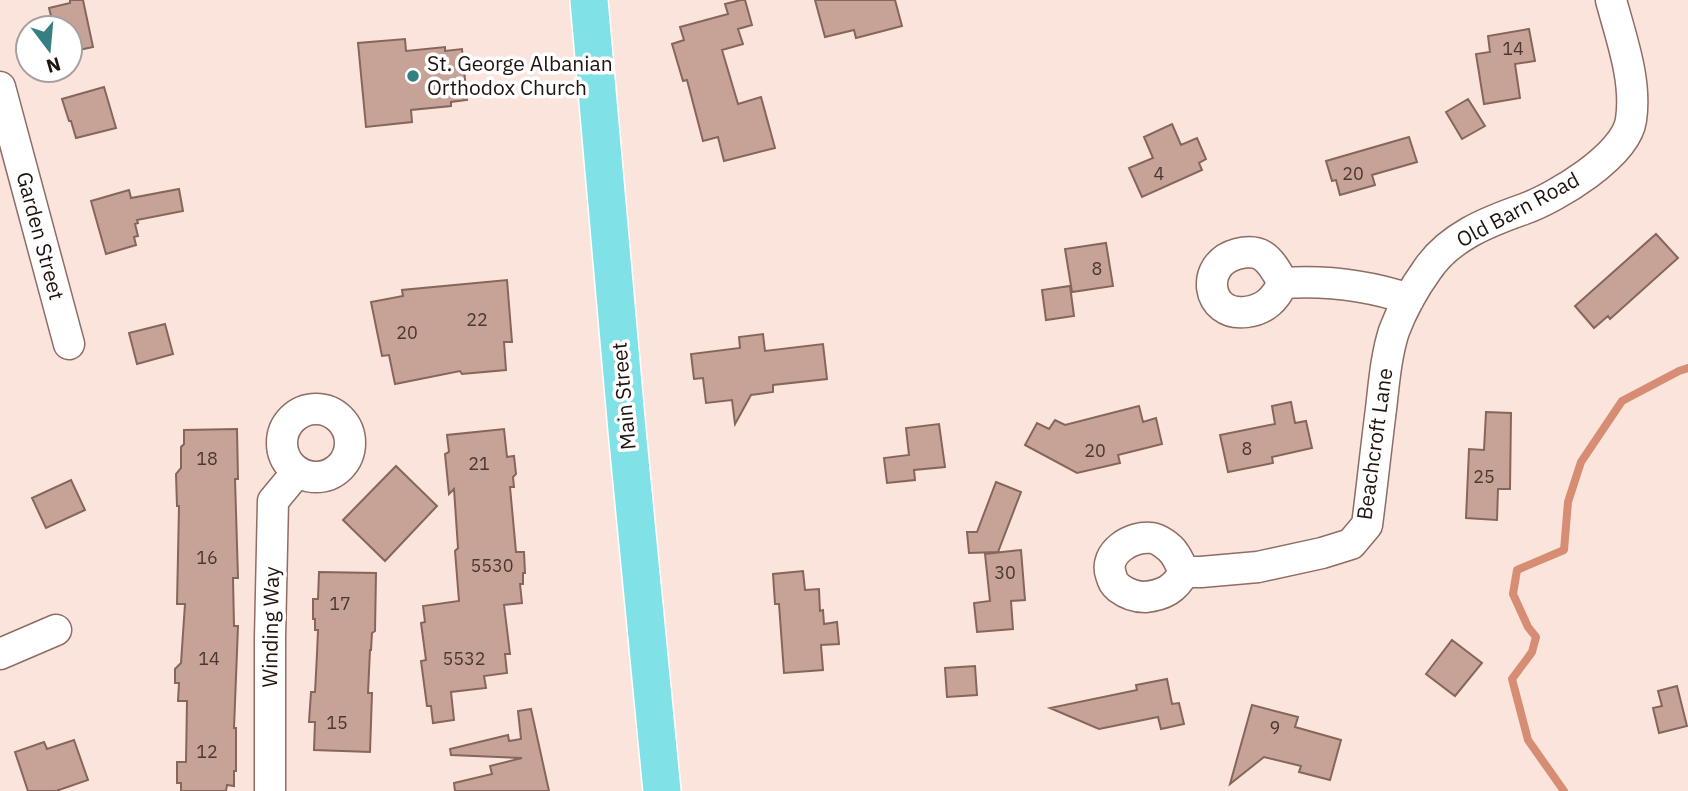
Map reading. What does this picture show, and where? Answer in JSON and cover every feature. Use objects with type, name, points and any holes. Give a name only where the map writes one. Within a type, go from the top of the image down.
[{"type":"main road","name":"Main Street","points":[[589,0],[662,791]]},
{"type":"street","name":"Old Barn Road","points":[[1409,299],[1428,268],[1454,241],[1478,226],[1558,193],[1585,176],[1621,141],[1631,122],[1630,76],[1611,0]]},
{"type":"street","name":"Garden Street","points":[[0,87],[69,344]]},
{"type":"street","points":[[1283,283],[1330,282],[1381,290],[1409,299]]},
{"type":"street","name":"Beachcroft Lane","points":[[1184,572],[1258,567],[1322,553],[1351,544],[1367,525],[1387,356],[1395,329],[1409,299]]},
{"type":"street","name":"Winding Way","points":[[270,791],[273,501],[297,472]]},
{"type":"street","points":[[0,654],[56,630]]},
{"type":"building","points":[[70,0],[83,0],[93,47],[84,49],[84,14],[50,14],[49,8],[70,3]]},
{"type":"building","points":[[745,0],[752,25],[738,29],[743,44],[722,50],[738,104],[761,97],[775,148],[724,161],[718,137],[703,141],[687,80],[683,81],[672,44],[684,40],[680,27],[728,14],[725,4]]},
{"type":"building","points":[[815,0],[895,0],[902,26],[856,38],[854,30],[825,37]]},
{"type":"building","points":[[1529,29],[1535,61],[1515,64],[1520,98],[1484,104],[1476,54],[1490,52],[1488,36]]},
{"type":"building","name":"St. George Albanian Orthodox Church","points":[[405,39],[406,51],[445,47],[445,51],[462,49],[467,100],[451,102],[451,106],[411,110],[412,122],[366,127],[358,43]]},
{"type":"building","points":[[104,87],[116,128],[76,138],[62,99]]},
{"type":"building","points":[[1468,99],[1485,126],[1462,139],[1446,112]]},
{"type":"building","points":[[1172,124],[1181,145],[1197,138],[1206,159],[1199,163],[1202,170],[1142,197],[1129,168],[1153,158],[1144,137]]},
{"type":"building","points":[[1409,137],[1417,162],[1372,175],[1375,185],[1340,195],[1326,161]]},
{"type":"building","points":[[179,189],[183,211],[137,220],[138,223],[135,224],[138,236],[134,237],[136,245],[106,254],[91,201],[129,190],[131,198]]},
{"type":"building","points":[[1656,234],[1678,258],[1610,319],[1608,316],[1594,328],[1575,306]]},
{"type":"building","points":[[1106,243],[1113,286],[1072,292],[1065,249]]},
{"type":"building","points":[[507,280],[512,342],[504,342],[506,370],[462,374],[460,371],[395,384],[389,355],[382,356],[371,302],[403,296],[402,290]]},
{"type":"building","points":[[1070,286],[1074,316],[1046,320],[1042,290]]},
{"type":"building","points":[[165,324],[173,354],[137,364],[129,333]]},
{"type":"building","points":[[763,334],[765,351],[823,344],[827,379],[773,385],[773,392],[751,395],[735,424],[732,400],[706,403],[703,378],[694,379],[691,354],[740,348],[739,337]]},
{"type":"building","points":[[1291,402],[1295,423],[1306,421],[1312,448],[1272,457],[1273,463],[1228,472],[1220,435],[1275,424],[1272,406]]},
{"type":"building","points":[[1139,406],[1143,422],[1156,418],[1162,444],[1118,455],[1120,463],[1077,473],[1025,445],[1037,423],[1049,429],[1055,420],[1065,425]]},
{"type":"building","points":[[1486,412],[1511,413],[1510,489],[1498,489],[1497,520],[1466,518],[1469,449],[1484,450]]},
{"type":"building","points":[[939,424],[945,467],[914,470],[915,480],[887,483],[884,458],[909,455],[906,428]]},
{"type":"building","points":[[237,429],[238,479],[235,479],[238,578],[233,578],[234,626],[238,626],[234,786],[227,785],[226,791],[181,791],[181,783],[177,783],[177,762],[186,762],[187,701],[178,701],[179,683],[175,683],[175,669],[181,663],[185,604],[177,604],[179,506],[176,474],[181,468],[184,430]]},
{"type":"building","points":[[504,429],[507,457],[514,456],[516,474],[513,477],[514,487],[510,487],[516,552],[524,552],[525,573],[523,584],[520,584],[522,603],[504,605],[510,654],[505,654],[507,673],[484,676],[486,688],[451,692],[454,720],[433,723],[431,706],[427,706],[421,661],[426,660],[421,623],[425,622],[423,606],[459,601],[454,489],[449,494],[445,454],[449,452],[447,435]]},
{"type":"building","points":[[396,466],[437,506],[385,561],[343,520]]},
{"type":"building","points":[[71,480],[85,510],[46,528],[32,498]]},
{"type":"building","points":[[996,482],[1021,492],[998,552],[969,553],[967,532],[977,532]]},
{"type":"building","points":[[1021,550],[1025,600],[1011,601],[1013,629],[977,632],[974,603],[990,601],[985,554]]},
{"type":"building","points":[[803,571],[805,590],[819,589],[820,611],[823,610],[824,624],[837,622],[839,644],[821,645],[823,670],[784,673],[779,604],[775,604],[773,574]]},
{"type":"building","points":[[319,572],[376,573],[375,631],[372,633],[370,650],[368,693],[372,693],[370,752],[314,750],[315,722],[309,722],[311,692],[315,692],[318,630],[315,630],[313,619],[313,599],[318,599]]},
{"type":"building","points":[[1452,640],[1482,663],[1455,696],[1426,674]]},
{"type":"building","points":[[975,666],[977,695],[947,697],[945,668]]},
{"type":"building","points":[[1167,679],[1172,704],[1179,703],[1184,724],[1161,729],[1158,717],[1099,729],[1050,708],[1137,690],[1136,685]]},
{"type":"building","points":[[1677,686],[1687,726],[1659,733],[1653,708],[1662,706],[1658,691]]},
{"type":"building","points":[[1252,705],[1298,717],[1295,727],[1341,740],[1330,780],[1299,772],[1301,766],[1264,757],[1230,784]]},
{"type":"building","points":[[531,709],[549,791],[455,791],[454,783],[492,774],[490,766],[522,758],[451,755],[450,749],[508,735],[509,741],[521,739],[518,711]]},
{"type":"building","points":[[74,740],[88,780],[56,791],[28,791],[15,752],[44,742],[47,749]]},
{"type":"waterway","points":[[1564,791],[1528,740],[1512,679],[1532,652],[1536,637],[1528,627],[1513,594],[1517,570],[1564,550],[1568,502],[1581,462],[1622,401],[1688,368]]},
{"type":"place","name":"St. George Albanian Orthodox Church","points":[[413,76]]}]
